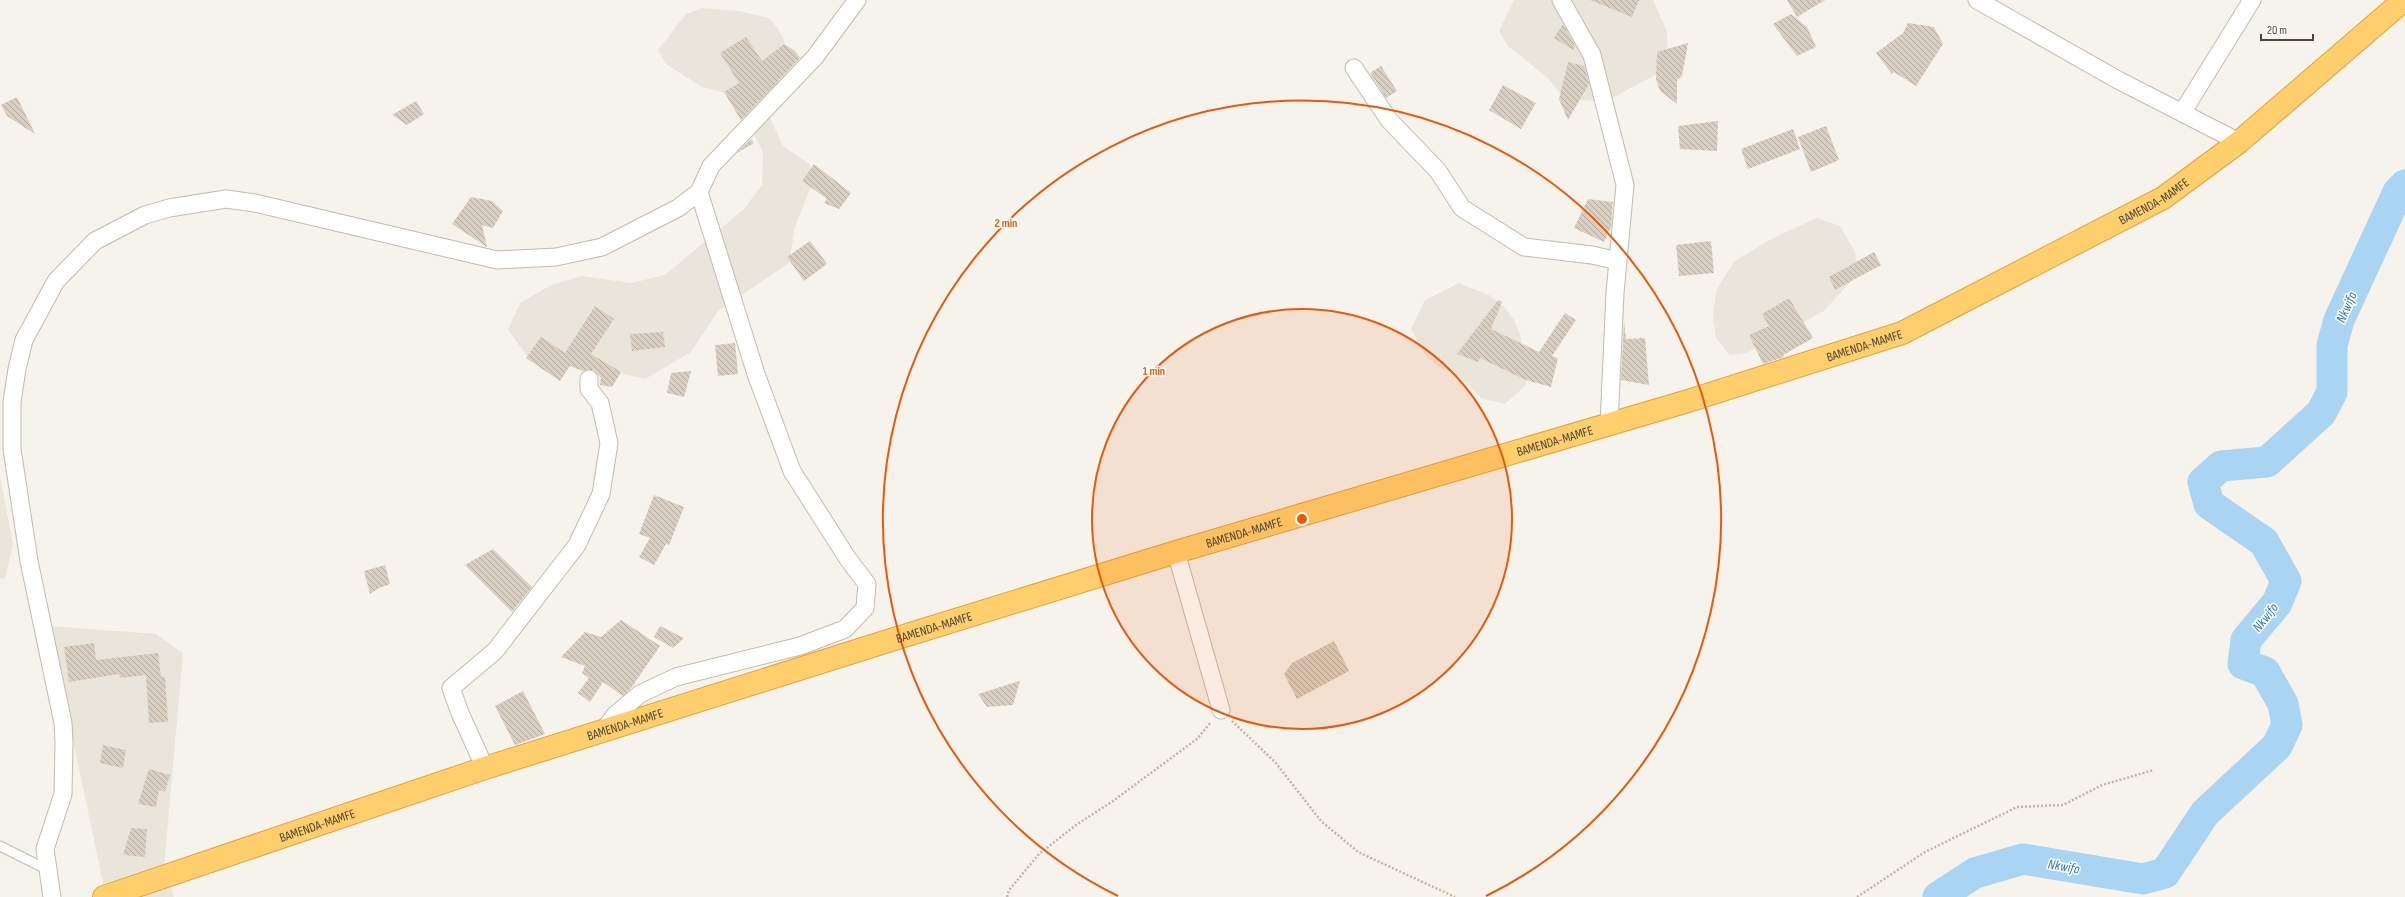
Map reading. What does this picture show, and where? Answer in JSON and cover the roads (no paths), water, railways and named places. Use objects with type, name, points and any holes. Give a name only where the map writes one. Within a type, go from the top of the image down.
[{"type":"highway","name":"BAMENDA-MAMFE","points":[[104,897],[485,768],[1176,552],[1609,424],[1902,333],[2163,198],[2239,142],[2404,0]]},
{"type":"street","points":[[52,897],[45,849],[63,794],[65,772],[63,723],[17,491],[12,449],[12,402],[16,369],[24,340],[56,281],[73,261],[95,241],[145,215],[198,202],[226,199],[263,205],[497,260],[556,257],[602,247],[678,208],[699,192],[711,166],[815,57],[857,0]]},
{"type":"street","points":[[1561,0],[1592,55],[1625,185],[1618,261],[1609,424]]},
{"type":"street","points":[[1977,0],[2118,80],[2239,142]]},
{"type":"street","points":[[2182,113],[2252,0]]},
{"type":"street","points":[[1354,68],[1389,120],[1438,171],[1462,208],[1524,247],[1592,255],[1618,261]]},
{"type":"street","points":[[603,731],[615,715],[640,694],[676,677],[800,646],[845,629],[864,608],[866,584],[848,559],[792,471],[756,374],[699,192]]},
{"type":"street","points":[[485,768],[460,713],[451,688],[495,651],[577,545],[601,494],[609,443],[600,403],[589,389],[588,379]]},
{"type":"street","points":[[1176,552],[1221,710]]},
{"type":"lane","points":[[0,846],[48,870]]},
{"type":"waterway","name":"Nkwifo","points":[[1938,897],[1975,873],[2023,859],[2143,879],[2165,873],[2205,813],[2277,746],[2287,725],[2283,704],[2265,672],[2243,664],[2246,640],[2277,603],[2286,581],[2264,542],[2209,504],[2203,482],[2221,466],[2267,462],[2321,413],[2332,392],[2332,345],[2339,320],[2398,192],[2405,185]]}]
